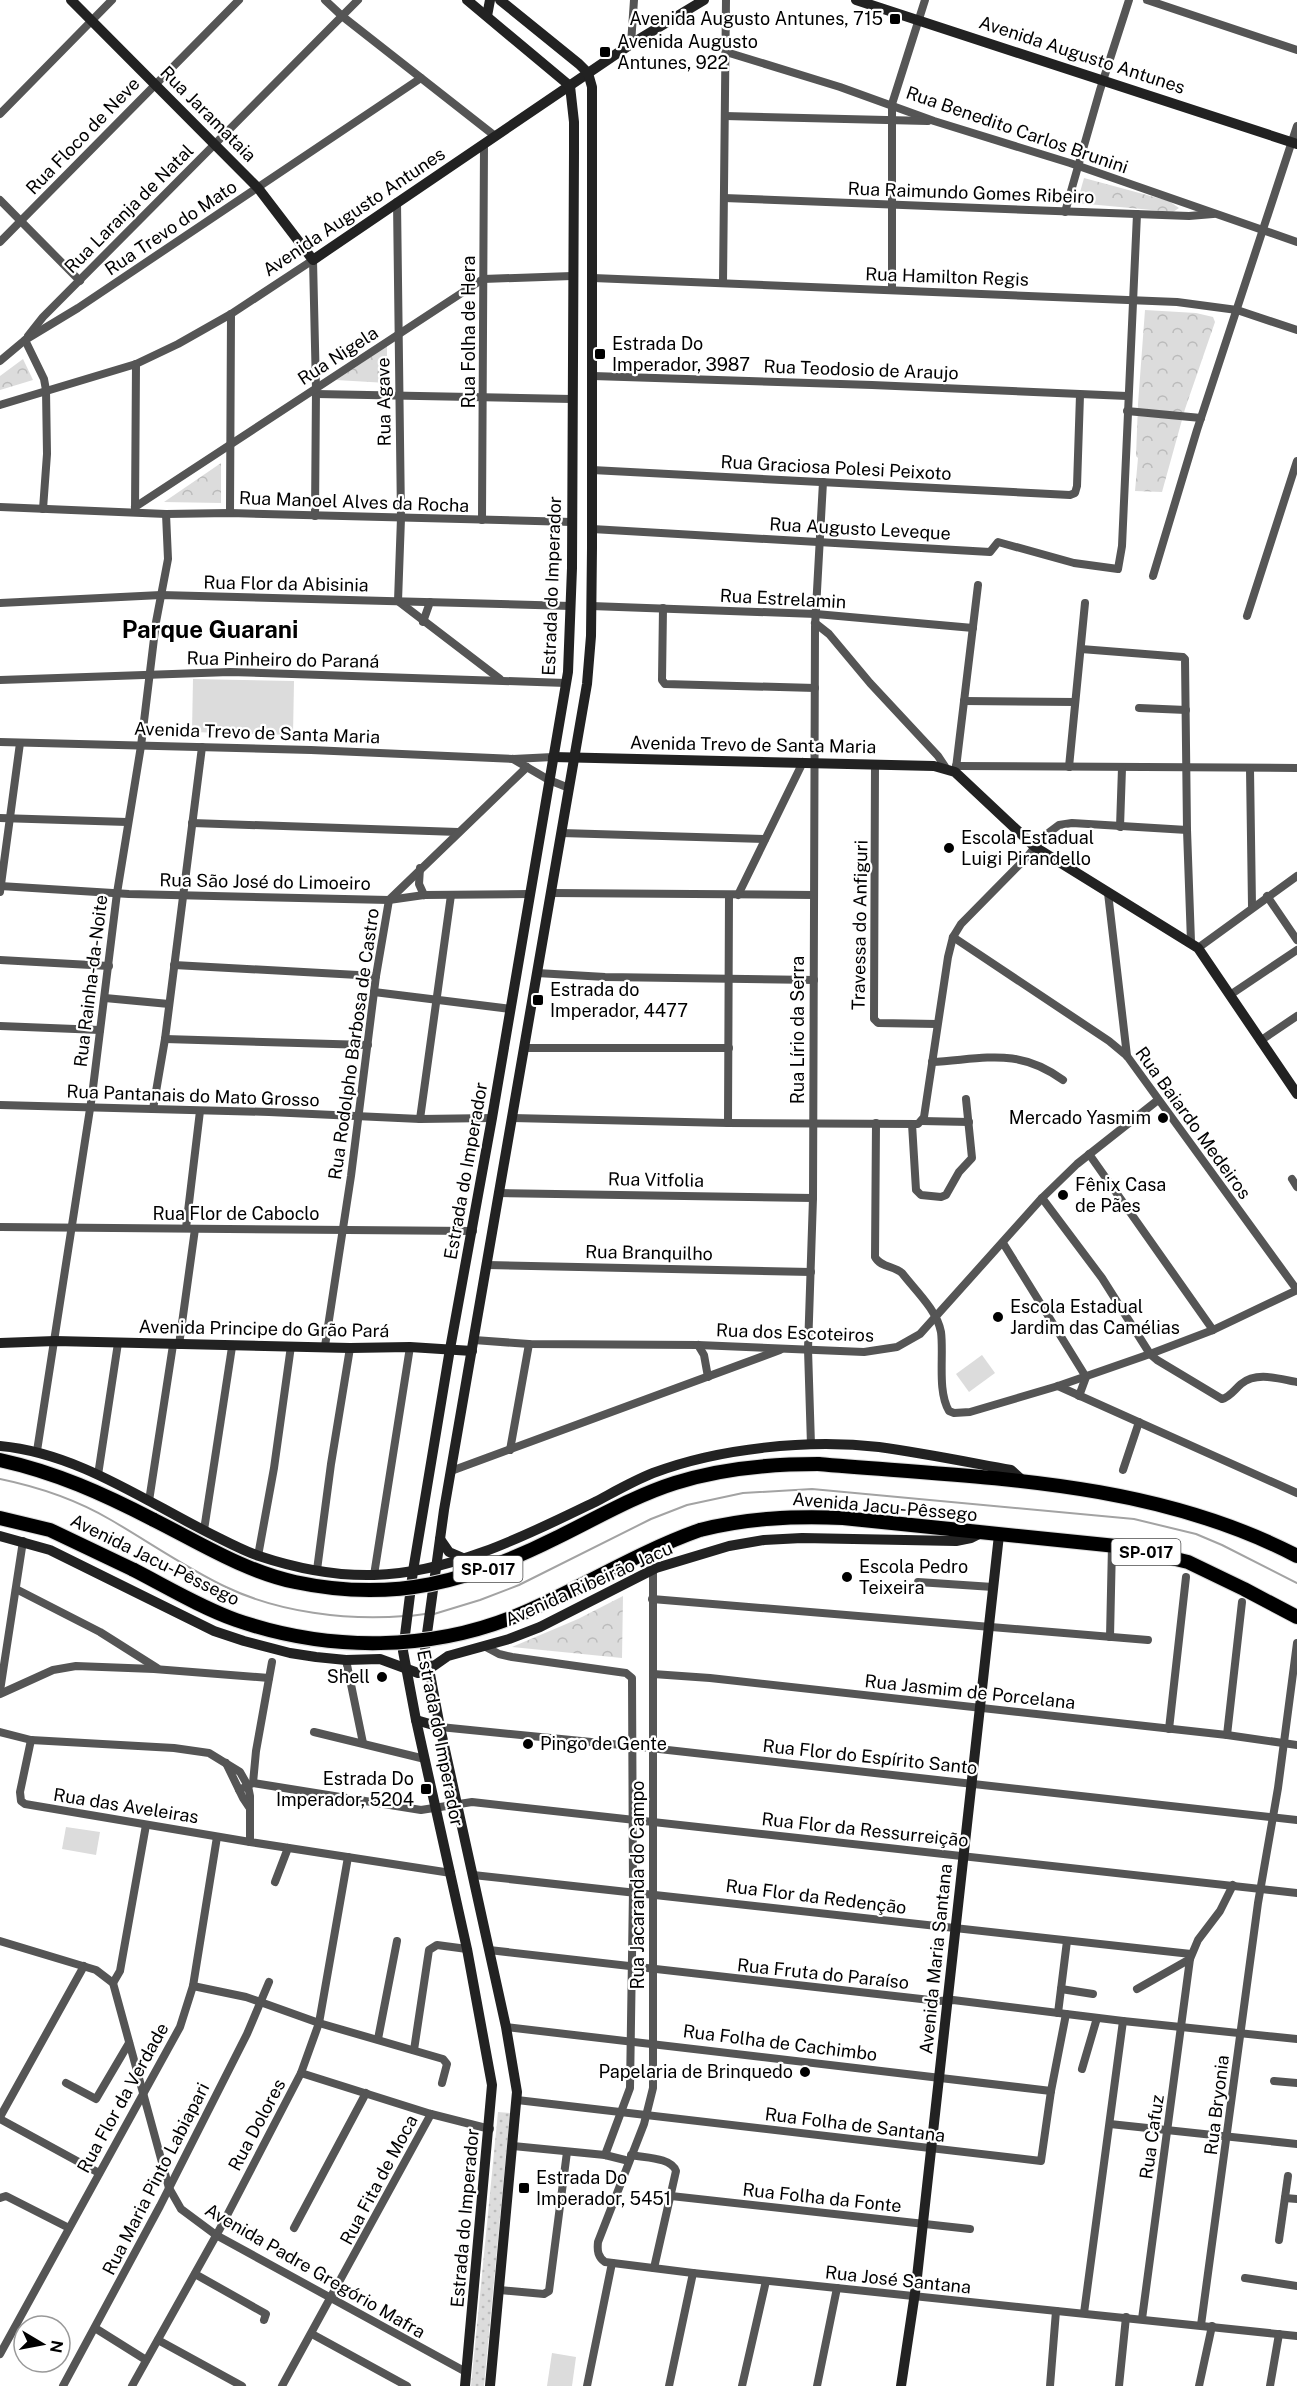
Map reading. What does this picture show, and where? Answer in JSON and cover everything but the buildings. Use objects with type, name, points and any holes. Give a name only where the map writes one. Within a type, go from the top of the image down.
[{"type":"highway","name":"Avenida Jacu-Pêssego","points":[[0,1460],[47,1472],[80,1484],[213,1551],[268,1574],[319,1586],[357,1590],[389,1590],[454,1581],[492,1568],[674,1483],[712,1472],[750,1466],[818,1464],[1023,1480],[1100,1492],[1171,1507],[1231,1526],[1297,1556]]},
{"type":"highway","name":"Avenida Jacu-Pêssego","points":[[0,1518],[50,1530],[208,1609],[236,1620],[273,1631],[332,1641],[370,1644],[400,1643],[493,1625],[554,1599],[649,1551],[700,1530],[744,1520],[803,1516],[1112,1545],[1188,1562],[1297,1617]]},
{"type":"street","name":"Rua Jaramataia","points":[[71,0],[258,188],[313,260]]},
{"type":"street","points":[[0,114],[112,0]]},
{"type":"street","name":"Rua Floco de Neve","points":[[0,242],[239,0]]},
{"type":"street","points":[[325,0],[342,16],[495,136]]},
{"type":"street","name":"Rua Laranja de Natal","points":[[25,340],[43,317],[358,0]]},
{"type":"street","points":[[467,0],[570,86]]},
{"type":"street","points":[[487,16],[490,0]]},
{"type":"street","points":[[500,0],[588,74]]},
{"type":"street","points":[[631,44],[634,0]]},
{"type":"street","name":"Avenida Augusto Antunes","points":[[0,405],[136,364],[178,344],[231,314],[631,44],[704,0]]},
{"type":"street","points":[[723,283],[726,0]]},
{"type":"street","name":"Avenida Augusto Antunes","points":[[856,0],[1294,143]]},
{"type":"street","points":[[892,289],[892,104],[925,0]]},
{"type":"street","points":[[1065,212],[1103,79],[1129,0]]},
{"type":"street","points":[[1147,0],[1297,50]]},
{"type":"street","name":"Rua Benedito Carlos Brunini","points":[[726,52],[892,104],[934,122],[1078,166],[1297,242]]},
{"type":"street","name":"Estrada do Imperador","points":[[490,2386],[517,2100],[506,2027],[440,1727],[425,1648],[451,1471],[590,659],[593,99],[588,74]]},
{"type":"street","name":"Rua Trevo do Mato","points":[[25,340],[78,308],[421,78]]},
{"type":"street","name":"Estrada do Imperador","points":[[465,2386],[490,2129],[492,2085],[467,1949],[451,1873],[433,1808],[403,1651],[413,1571],[450,1349],[566,683],[571,606],[572,522],[574,122],[570,86]]},
{"type":"street","points":[[725,116],[934,122]]},
{"type":"street","points":[[1153,576],[1201,418],[1294,143],[1297,126]]},
{"type":"street","name":"Rua Folha de Hera","points":[[482,520],[484,144]]},
{"type":"street","name":"Rua Raimundo Gomes Ribeiro","points":[[724,198],[1065,212],[1189,216],[1217,214]]},
{"type":"street","points":[[0,200],[80,280]]},
{"type":"street","name":"Rua Agave","points":[[397,202],[401,518],[398,601]]},
{"type":"street","points":[[1137,214],[1127,411],[1201,418]]},
{"type":"street","points":[[313,260],[316,391],[315,516]]},
{"type":"street","points":[[483,279],[572,276]]},
{"type":"street","name":"Rua Hamilton Regis","points":[[593,278],[1132,300],[1237,310],[1297,330]]},
{"type":"street","name":"Rua Nigela","points":[[135,510],[229,445],[316,391],[483,279]]},
{"type":"street","points":[[230,513],[231,314]]},
{"type":"street","points":[[0,362],[25,340],[44,379],[46,390],[44,509]]},
{"type":"street","points":[[135,510],[136,364]]},
{"type":"street","name":"Rua Teodosio de Araujo","points":[[593,376],[1127,396]]},
{"type":"street","points":[[316,391],[398,396],[572,399]]},
{"type":"street","name":"Rua Graciosa Polesi Peixoto","points":[[592,470],[1070,495],[1076,490],[1080,395]]},
{"type":"street","name":"Rua Augusto Leveque","points":[[592,529],[990,552],[998,542],[1074,563],[1117,570],[1122,546],[1127,411]]},
{"type":"street","points":[[1247,616],[1297,461]]},
{"type":"street","name":"Rua Lírio da Serra","points":[[811,1445],[808,1349],[813,1198],[815,688],[823,482]]},
{"type":"street","name":"Rua Manoel Alves da Rocha","points":[[0,507],[135,510],[166,514],[230,513],[572,522]]},
{"type":"street","name":"Rua Rainha-da-Noite","points":[[37,1451],[90,1107],[127,822],[141,746],[149,674],[168,559],[166,514]]},
{"type":"street","points":[[952,769],[964,701],[978,585]]},
{"type":"street","name":"Rua Flor da Abisinia","points":[[0,603],[161,595],[571,606]]},
{"type":"street","points":[[398,601],[501,680]]},
{"type":"street","points":[[423,622],[430,602]]},
{"type":"street","points":[[1069,767],[1085,603]]},
{"type":"street","name":"Rua Estrelamin","points":[[591,606],[663,608],[973,628]]},
{"type":"street","points":[[663,608],[662,680],[665,684],[815,688]]},
{"type":"street","points":[[816,619],[870,683],[938,756],[1035,847],[1194,945],[1297,1094]]},
{"type":"street","points":[[1081,649],[1183,657],[1186,662],[1187,830],[1194,945]]},
{"type":"street","name":"Rua Pinheiro do Paraná","points":[[0,680],[268,672],[566,683]]},
{"type":"street","points":[[964,701],[1075,702]]},
{"type":"street","points":[[1139,708],[1186,710]]},
{"type":"street","name":"Avenida Trevo de Santa Maria","points":[[0,742],[513,759],[553,757],[815,762],[934,766],[952,769],[1297,768]]},
{"type":"street","points":[[0,888],[4,818],[20,743]]},
{"type":"street","points":[[153,1109],[165,1039],[202,747]]},
{"type":"street","points":[[553,757],[570,782]]},
{"type":"street","name":"Avenida Trevo de Santa Maria","points":[[513,759],[549,780],[570,782]]},
{"type":"street","points":[[738,895],[803,762]]},
{"type":"street","name":"Travessa do Anfiguri","points":[[875,765],[874,1019],[878,1023],[938,1024]]},
{"type":"street","name":"Rua Rodolpho Barbosa de Castro","points":[[325,1346],[343,1229],[376,976],[389,900],[527,767]]},
{"type":"street","points":[[1120,827],[1122,768]]},
{"type":"street","points":[[1250,769],[1252,906]]},
{"type":"street","points":[[4,818],[127,822]]},
{"type":"street","points":[[192,823],[458,832]]},
{"type":"street","points":[[922,1121],[953,937],[961,924],[1043,837],[1064,823],[1187,830]]},
{"type":"street","points":[[561,833],[765,839]]},
{"type":"street","points":[[420,868],[419,884],[424,895]]},
{"type":"street","points":[[1194,945],[1297,876]]},
{"type":"street","name":"Rua São José do Limoeiro","points":[[0,888],[183,896],[389,900],[424,895],[530,894]]},
{"type":"street","points":[[551,893],[814,895]]},
{"type":"street","points":[[1108,893],[1127,1056]]},
{"type":"street","points":[[420,1119],[451,895]]},
{"type":"street","points":[[728,1123],[729,895]]},
{"type":"street","points":[[1267,896],[1297,940]]},
{"type":"street","name":"Rua Baiardo Medeiros","points":[[953,937],[1109,1041],[1127,1056],[1297,1290]]},
{"type":"street","points":[[1230,995],[1297,950]]},
{"type":"street","points":[[0,960],[109,966]]},
{"type":"street","points":[[174,965],[376,976]]},
{"type":"street","points":[[537,973],[604,977],[814,980]]},
{"type":"street","points":[[374,992],[511,1009]]},
{"type":"street","points":[[105,998],[169,1004]]},
{"type":"street","points":[[1260,1041],[1297,1016]]},
{"type":"street","points":[[0,1026],[100,1030]]},
{"type":"street","points":[[165,1039],[368,1046]]},
{"type":"street","points":[[525,1048],[729,1048]]},
{"type":"street","points":[[932,1062],[1013,1057],[1045,1067],[1063,1080]]},
{"type":"street","points":[[912,1124],[916,1190],[921,1195],[941,1197],[946,1195],[959,1172],[972,1158],[966,1099]]},
{"type":"street","name":"Rua dos Escoteiros","points":[[473,1345],[698,1345],[864,1352],[897,1347],[920,1334],[1042,1198],[1089,1154],[1158,1100]]},
{"type":"street","name":"Rua Pantanais do Mato Grosso","points":[[0,1105],[420,1119],[492,1118]]},
{"type":"street","points":[[186,1228],[200,1111]]},
{"type":"street","points":[[512,1118],[728,1123],[969,1122]]},
{"type":"street","points":[[876,1123],[875,1257],[880,1263],[897,1268],[935,1317],[940,1331],[944,1397],[949,1411],[954,1413],[970,1412],[1086,1377],[1213,1330],[1297,1290]]},
{"type":"street","points":[[1089,1154],[1213,1330]]},
{"type":"street","name":"Rua Vitfolia","points":[[499,1193],[813,1198]]},
{"type":"street","points":[[1042,1198],[1102,1278],[1150,1354],[1168,1368],[1222,1399],[1254,1377],[1297,1382]]},
{"type":"street","name":"Rua Flor de Caboclo","points":[[0,1227],[472,1231]]},
{"type":"street","points":[[149,1501],[195,1229]]},
{"type":"street","points":[[1003,1243],[1086,1377]]},
{"type":"street","name":"Rua Branquilho","points":[[487,1265],[811,1272]]},
{"type":"street","name":"Avenida Principe do Grão Pará","points":[[0,1343],[55,1341],[232,1347],[325,1346],[450,1349],[473,1345]]},
{"type":"street","points":[[98,1475],[118,1343]]},
{"type":"street","points":[[510,1450],[529,1344]]},
{"type":"street","points":[[698,1345],[704,1355],[708,1377]]},
{"type":"street","points":[[204,1530],[232,1347]]},
{"type":"street","points":[[258,1556],[274,1468],[291,1347]]},
{"type":"street","points":[[374,1575],[410,1347]]},
{"type":"street","points":[[316,1570],[351,1348]]},
{"type":"street","points":[[451,1471],[784,1349]]},
{"type":"street","points":[[1079,1396],[1086,1377]]},
{"type":"street","points":[[1058,1386],[1297,1493]]},
{"type":"street","points":[[1123,1470],[1139,1422]]},
{"type":"street","points":[[0,1446],[37,1451],[98,1475],[258,1556],[316,1570],[374,1575],[413,1571],[463,1558],[543,1527],[652,1474],[688,1462],[724,1454],[811,1445],[879,1447],[1011,1470],[1023,1480]]},
{"type":"street","points":[[435,1448],[443,1450],[447,1456],[437,1520],[440,1538],[449,1552],[463,1558]]},
{"type":"street","name":"Avenida Ribeirão Jacu","points":[[428,1670],[448,1656],[540,1627],[652,1570],[729,1546],[764,1540],[802,1538],[956,1541],[981,1533]]},
{"type":"street","name":"Avenida Maria Santana","points":[[901,2386],[914,2297],[999,1535]]},
{"type":"street","points":[[0,1536],[23,1541],[77,1562],[214,1631],[244,1641],[290,1653],[346,1660],[380,1659],[399,1665],[408,1671],[418,1673],[428,1670]]},
{"type":"street","points":[[0,1692],[23,1541]]},
{"type":"street","points":[[1110,1637],[1112,1545]]},
{"type":"street","name":"Rua Jacaranda do Campo","points":[[630,2158],[646,2116],[653,2088],[652,1570]]},
{"type":"street","points":[[1169,1729],[1186,1577]]},
{"type":"street","points":[[918,1582],[993,1587]]},
{"type":"street","points":[[16,1589],[100,1632],[158,1669]]},
{"type":"street","points":[[652,1599],[1148,1640]]},
{"type":"street","points":[[1227,1735],[1242,1602]]},
{"type":"street","name":"Rua Bryonia","points":[[1201,2325],[1297,1643]]},
{"type":"street","points":[[484,1646],[499,1654],[512,1657],[629,1674],[632,1678],[633,1891],[630,2088],[605,2155]]},
{"type":"street","points":[[346,1660],[351,1694],[363,1743]]},
{"type":"street","points":[[250,1842],[251,1785],[268,1678],[273,1662]]},
{"type":"street","points":[[0,1692],[53,1670],[76,1666],[158,1669],[268,1678]]},
{"type":"street","name":"Rua Jasmim de Porcelana","points":[[653,1674],[710,1678],[1227,1735],[1297,1745]]},
{"type":"street","points":[[417,1720],[440,1727]]},
{"type":"street","name":"Rua Flor do Espírito Santo","points":[[440,1727],[653,1748],[1297,1820]]},
{"type":"street","points":[[0,1732],[31,1740],[174,1748],[209,1753],[226,1763],[251,1785]]},
{"type":"street","points":[[314,1732],[425,1759]]},
{"type":"street","name":"Rua das Aveleiras","points":[[31,1740],[20,1792],[22,1802],[32,1806],[451,1873]]},
{"type":"street","points":[[226,1763],[249,1807]]},
{"type":"street","points":[[239,1790],[251,1785]]},
{"type":"street","name":"Rua Flor da Ressurreição","points":[[251,1785],[421,1810],[472,1802],[1297,1893]]},
{"type":"street","points":[[0,1941],[84,1966],[102,1974],[113,1983],[120,1971],[146,1825]]},
{"type":"street","name":"Rua Flor da Verdade","points":[[0,2354],[180,2027],[193,1986],[217,1837]]},
{"type":"street","points":[[275,1882],[288,1848]]},
{"type":"street","name":"Rua Dolores","points":[[132,2386],[195,2274],[301,2073],[319,2023],[348,1857]]},
{"type":"street","name":"Rua Flor da Redenção","points":[[473,1875],[653,1893],[1190,1956]]},
{"type":"street","points":[[1137,1989],[1190,1956],[1198,1940],[1220,1911],[1233,1886]]},
{"type":"street","points":[[378,2039],[397,1941]]},
{"type":"street","name":"Rua Folha de Santana","points":[[517,2100],[1041,2161],[1062,2014],[1061,1989],[1067,1941]]},
{"type":"street","points":[[414,2050],[431,1947],[437,1945],[467,1949]]},
{"type":"street","name":"Rua Fruta do Paraíso","points":[[489,1950],[631,1968],[1297,2039]]},
{"type":"street","name":"Rua Cafuz","points":[[1142,2319],[1190,1956]]},
{"type":"street","points":[[84,1966],[0,2117],[99,2172]]},
{"type":"street","name":"Rua Maria Pinto Labiapari","points":[[63,2386],[169,2188],[262,2002],[269,1982]]},
{"type":"street","name":"Avenida Padre Gregório Mafra","points":[[113,1983],[169,2188],[181,2209],[216,2235],[466,2372]]},
{"type":"street","points":[[193,1986],[262,2002],[319,2023],[446,2060],[442,2083]]},
{"type":"street","points":[[1061,1989],[1093,1994]]},
{"type":"street","points":[[1082,2069],[1097,2018]]},
{"type":"street","points":[[1084,2313],[1123,2021]]},
{"type":"street","name":"Rua Folha de Cachimbo","points":[[506,2027],[939,2076],[1051,2091]]},
{"type":"street","points":[[66,2083],[96,2100],[129,2043]]},
{"type":"street","points":[[301,2073],[431,2114],[490,2129]]},
{"type":"street","points":[[1274,2081],[1297,2083]]},
{"type":"street","points":[[294,2228],[366,2093]]},
{"type":"street","name":"Rua Fita de Moca","points":[[282,2386],[332,2299],[431,2114]]},
{"type":"street","points":[[1110,2124],[1297,2144]]},
{"type":"street","points":[[513,2146],[666,2161],[674,2166],[675,2179],[654,2268]]},
{"type":"street","points":[[500,2290],[544,2294],[549,2291],[567,2151]]},
{"type":"street","points":[[587,2386],[612,2263],[601,2259],[597,2249],[598,2242],[630,2158]]},
{"type":"street","points":[[1279,2240],[1288,2176]]},
{"type":"street","points":[[0,2198],[6,2196],[69,2228]]},
{"type":"street","name":"Rua Folha da Fonte","points":[[671,2196],[970,2229]]},
{"type":"street","points":[[1285,2198],[1297,2199]]},
{"type":"street","name":"Rua José Santana","points":[[612,2263],[914,2297],[1297,2336]]},
{"type":"street","points":[[669,2386],[693,2273]]},
{"type":"street","points":[[195,2274],[265,2317],[274,2319]]},
{"type":"street","points":[[1245,2278],[1297,2286]]},
{"type":"street","points":[[742,2386],[766,2281]]},
{"type":"street","points":[[817,2386],[837,2288]]},
{"type":"street","points":[[1050,2386],[1056,2311]]},
{"type":"street","points":[[1121,2385],[1126,2317]]},
{"type":"street","points":[[1199,2386],[1212,2326]]},
{"type":"street","points":[[95,2328],[146,2360]]},
{"type":"street","points":[[312,2334],[407,2386]]},
{"type":"street","points":[[1270,2386],[1279,2334]]},
{"type":"street","points":[[158,2340],[242,2386]]},
{"type":"green space","points":[[1084,178],[1169,201],[1179,208],[1173,212],[1077,203]]},
{"type":"green space","points":[[1145,310],[1196,313],[1213,317],[1215,322],[1185,409],[1162,492],[1135,491],[1138,458],[1136,456],[1138,404]]},
{"type":"green space","points":[[387,346],[387,383],[336,380]]},
{"type":"green space","points":[[23,359],[33,380],[0,390],[0,376]]},
{"type":"green space","points":[[221,463],[221,503],[164,502]]},
{"type":"green space","points":[[193,679],[294,681],[293,735],[192,732]]},
{"type":"green space","points":[[982,1355],[995,1373],[969,1392],[956,1374]]},
{"type":"green space","points":[[623,1596],[622,1658],[512,1647],[578,1619]]},
{"type":"green space","points":[[66,1827],[100,1832],[96,1855],[62,1849]]},
{"type":"green space","points":[[498,2112],[510,2113],[484,2386],[471,2386]]},
{"type":"green space","points":[[552,2353],[576,2357],[572,2386],[547,2386]]},
{"type":"waterway","points":[[0,1479],[43,1490],[85,1506],[196,1572],[246,1596],[313,1613],[360,1617],[405,1616]]},
{"type":"waterway","points":[[434,1614],[519,1585],[651,1519],[687,1505],[743,1493],[812,1489],[1134,1519],[1196,1534],[1297,1583]]},
{"type":"waterway","points":[[410,1616],[425,1614]]},
{"type":"place","name":"Avenida Augusto Antunes, 715","points":[[895,19]]},
{"type":"place","name":"Avenida Augusto Antunes, 922","points":[[605,52]]},
{"type":"place","name":"Estrada Do Imperador, 3987","points":[[600,354]]},
{"type":"place","name":"Escola Estadual Luigi Pirandello","points":[[949,848]]},
{"type":"place","name":"Estrada do Imperador, 4477","points":[[538,1000]]},
{"type":"place","name":"Mercado Yasmim","points":[[1163,1118]]},
{"type":"place","name":"Fênix Casa de Pães","points":[[1063,1195]]},
{"type":"place","name":"Escola Estadual Jardim das Camélias","points":[[998,1317]]},
{"type":"place","name":"Escola Pedro Teixeira","points":[[847,1577]]},
{"type":"place","name":"Shell","points":[[382,1677]]},
{"type":"place","name":"Pingo de Gente","points":[[528,1744]]},
{"type":"place","name":"Estrada Do Imperador, 5204","points":[[426,1789]]},
{"type":"place","name":"Papelaria de Brinquedo","points":[[805,2072]]},
{"type":"place","name":"Estrada Do Imperador, 5451","points":[[524,2188]]},
{"type":"district","name":"Parque Guarani","points":[[210,630]]}]
